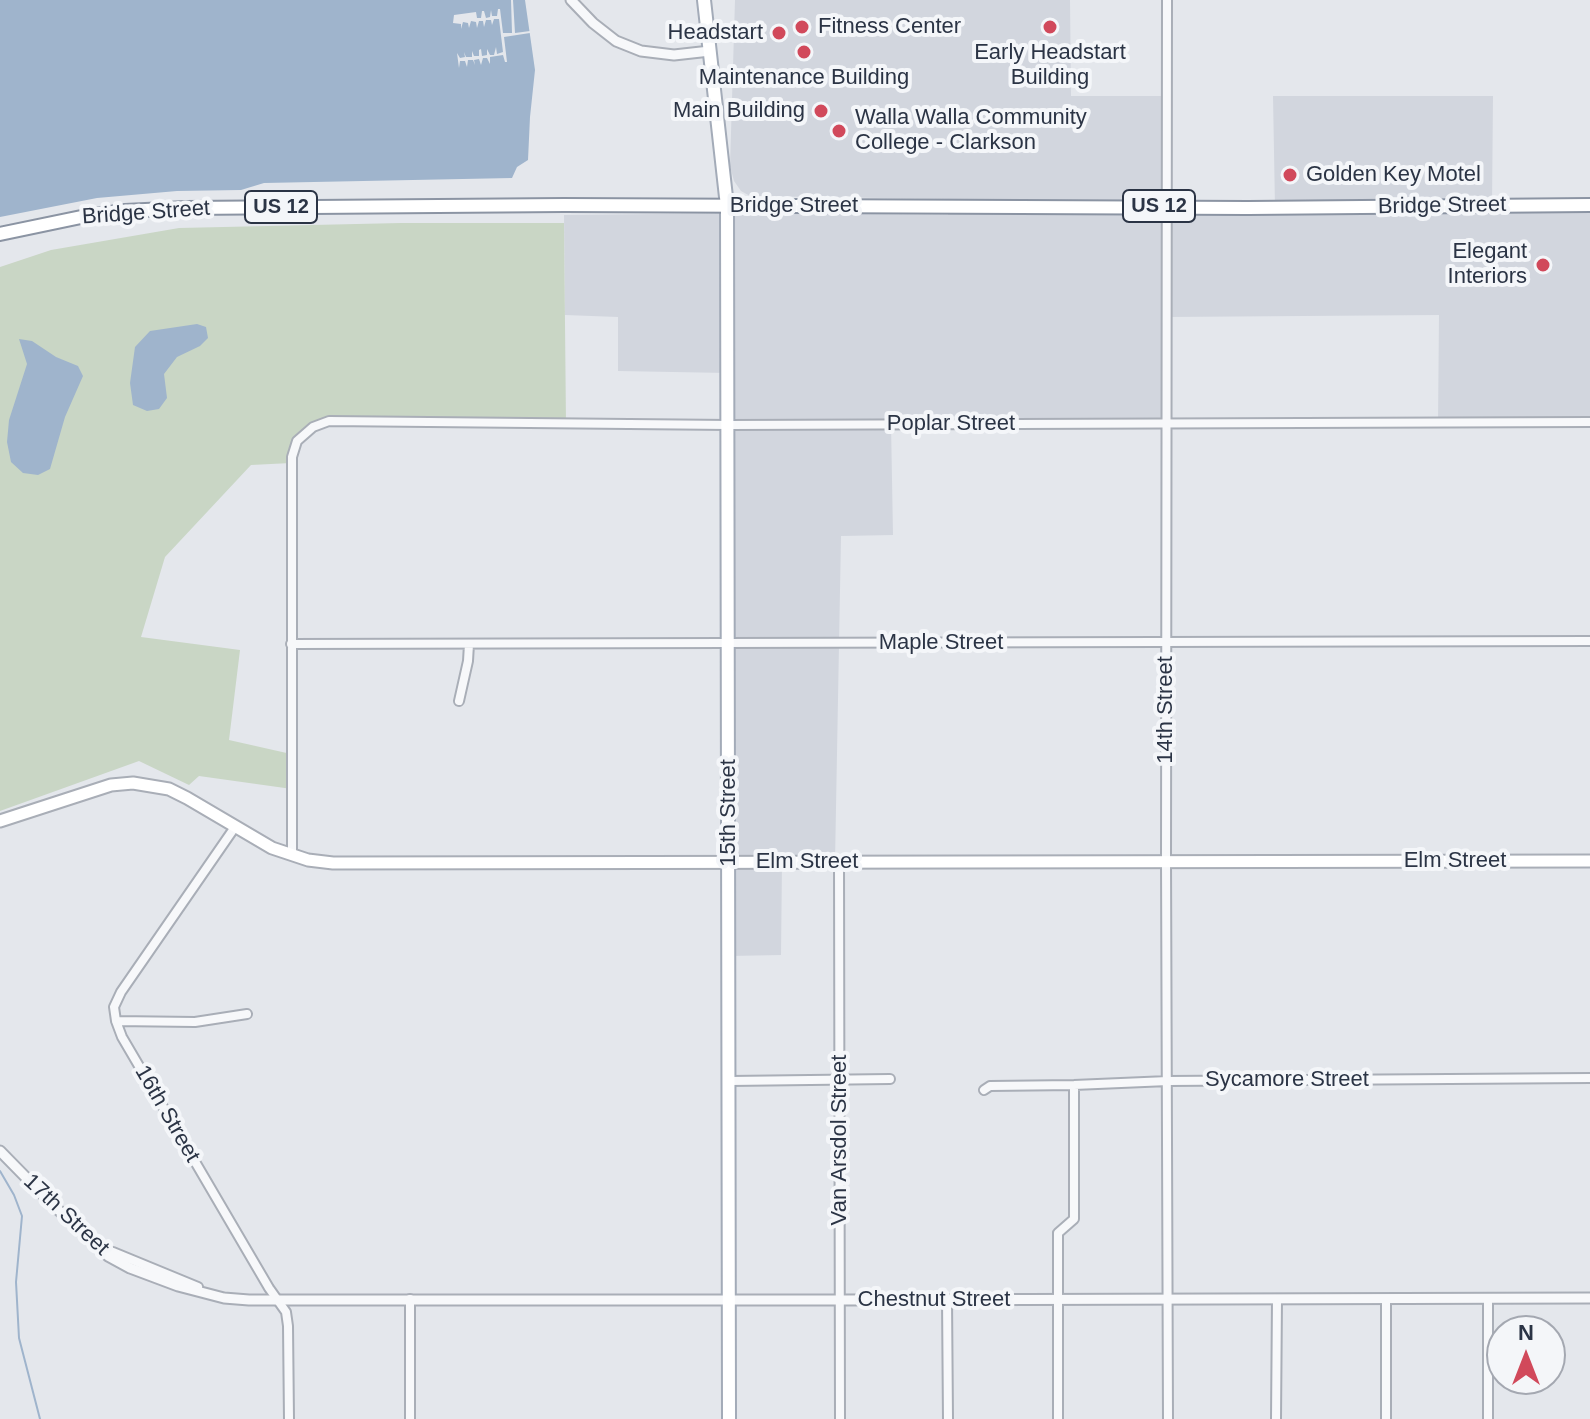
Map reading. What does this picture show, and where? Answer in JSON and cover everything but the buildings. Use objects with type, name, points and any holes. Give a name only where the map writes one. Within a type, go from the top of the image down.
[{"type":"main road","name":"15th Street","points":[[704,0],[727,206],[729,1419]]},
{"type":"main road","name":"Bridge Street","points":[[0,234],[86,216],[186,208],[1590,205]]},
{"type":"main road","name":"Elm Street","points":[[0,821],[111,785],[133,783],[169,789],[272,848],[308,860],[333,863],[1590,861]]},
{"type":"street","points":[[571,0],[616,41],[641,51],[674,55],[710,51]]},
{"type":"street","name":"14th Street","points":[[1167,0],[1168,1419]]},
{"type":"street","name":"Poplar Street","points":[[291,644],[292,457],[297,441],[313,427],[329,421],[729,425],[1590,422]]},
{"type":"street","name":"Maple Street","points":[[291,644],[1590,641]]},
{"type":"street","points":[[291,644],[292,855]]},
{"type":"street","points":[[459,701],[469,644]]},
{"type":"street","points":[[235,827],[121,992],[114,1007],[116,1021],[195,1022],[247,1014]]},
{"type":"street","name":"Van Arsdol Street","points":[[839,861],[840,1419]]},
{"type":"street","name":"16th Street","points":[[116,1021],[122,1037],[286,1312],[289,1419]]},
{"type":"street","name":"Sycamore Street","points":[[984,1090],[990,1086],[1168,1081],[1590,1078]]},
{"type":"street","points":[[730,1081],[890,1079]]},
{"type":"street","points":[[1058,1419],[1058,1233],[1074,1219],[1074,1085]]},
{"type":"street","name":"17th Street","points":[[0,1151],[108,1256],[130,1268],[178,1286],[224,1298],[278,1300]]},
{"type":"street","points":[[113,1252],[224,1298]]},
{"type":"street","points":[[1488,1298],[1488,1419]]},
{"type":"street","name":"Chestnut Street","points":[[278,1300],[1590,1298]]},
{"type":"street","points":[[410,1299],[410,1419]]},
{"type":"street","points":[[947,1299],[948,1419]]},
{"type":"street","points":[[1276,1419],[1277,1299]]},
{"type":"street","points":[[1386,1299],[1386,1419]]},
{"type":"shaded area","points":[[735,0],[1070,0],[1071,96],[1166,96],[1166,206],[1275,207],[1273,96],[1493,96],[1492,205],[1590,205],[1590,422],[1438,423],[1439,315],[1167,317],[1167,424],[891,424],[893,535],[841,536],[835,862],[782,862],[781,955],[729,956],[728,373],[618,371],[618,317],[565,315],[564,215],[948,215],[948,199],[750,196],[741,191],[730,166]]},
{"type":"green space","points":[[564,223],[566,424],[329,421],[297,441],[291,463],[251,465],[165,557],[141,637],[240,650],[229,740],[291,754],[292,789],[199,776],[189,785],[139,761],[0,811],[0,267],[51,250],[179,228]]},
{"type":"water","points":[[0,0],[525,0],[535,70],[528,160],[517,167],[512,178],[264,183],[241,190],[177,191],[97,198],[0,217]]},
{"type":"water","points":[[197,324],[206,327],[208,338],[200,346],[177,357],[164,374],[167,398],[159,409],[147,411],[133,405],[130,383],[135,347],[150,331]]},
{"type":"water","points":[[19,339],[32,341],[56,357],[78,366],[83,376],[65,417],[50,469],[38,475],[23,473],[11,462],[7,442],[9,420],[27,364]]},
{"type":"pier","points":[[511,0],[515,33],[530,33],[504,37],[507,62],[503,55],[490,57],[490,64],[487,58],[483,58],[481,65],[479,59],[474,60],[475,65],[473,60],[468,60],[467,67],[465,61],[460,61],[459,68],[457,53],[460,58],[465,57],[464,52],[466,57],[472,57],[472,51],[474,56],[479,56],[481,49],[482,56],[487,55],[487,49],[490,55],[494,55],[496,47],[497,54],[503,52],[499,19],[494,19],[492,25],[491,20],[486,20],[484,27],[483,21],[479,21],[477,28],[476,22],[471,21],[469,28],[468,23],[463,22],[461,29],[461,24],[453,23],[454,15],[476,12],[477,18],[481,18],[484,11],[486,18],[490,17],[491,10],[492,16],[497,16],[500,9],[503,33],[512,33]]},
{"type":"waterway","points":[[0,1171],[22,1216],[16,1282],[19,1338],[40,1419]]},
{"type":"place","name":"Fitness Center","points":[[802,27]]},
{"type":"place","name":"Early Headstart Building","points":[[1050,27]]},
{"type":"place","name":"Headstart","points":[[779,33]]},
{"type":"place","name":"Maintenance Building","points":[[804,52]]},
{"type":"place","name":"Main Building","points":[[821,111]]},
{"type":"place","name":"Walla Walla Community College - Clarkson","points":[[839,131]]},
{"type":"place","name":"Golden Key Motel","points":[[1290,175]]},
{"type":"place","name":"Elegant Interiors","points":[[1543,265]]}]
